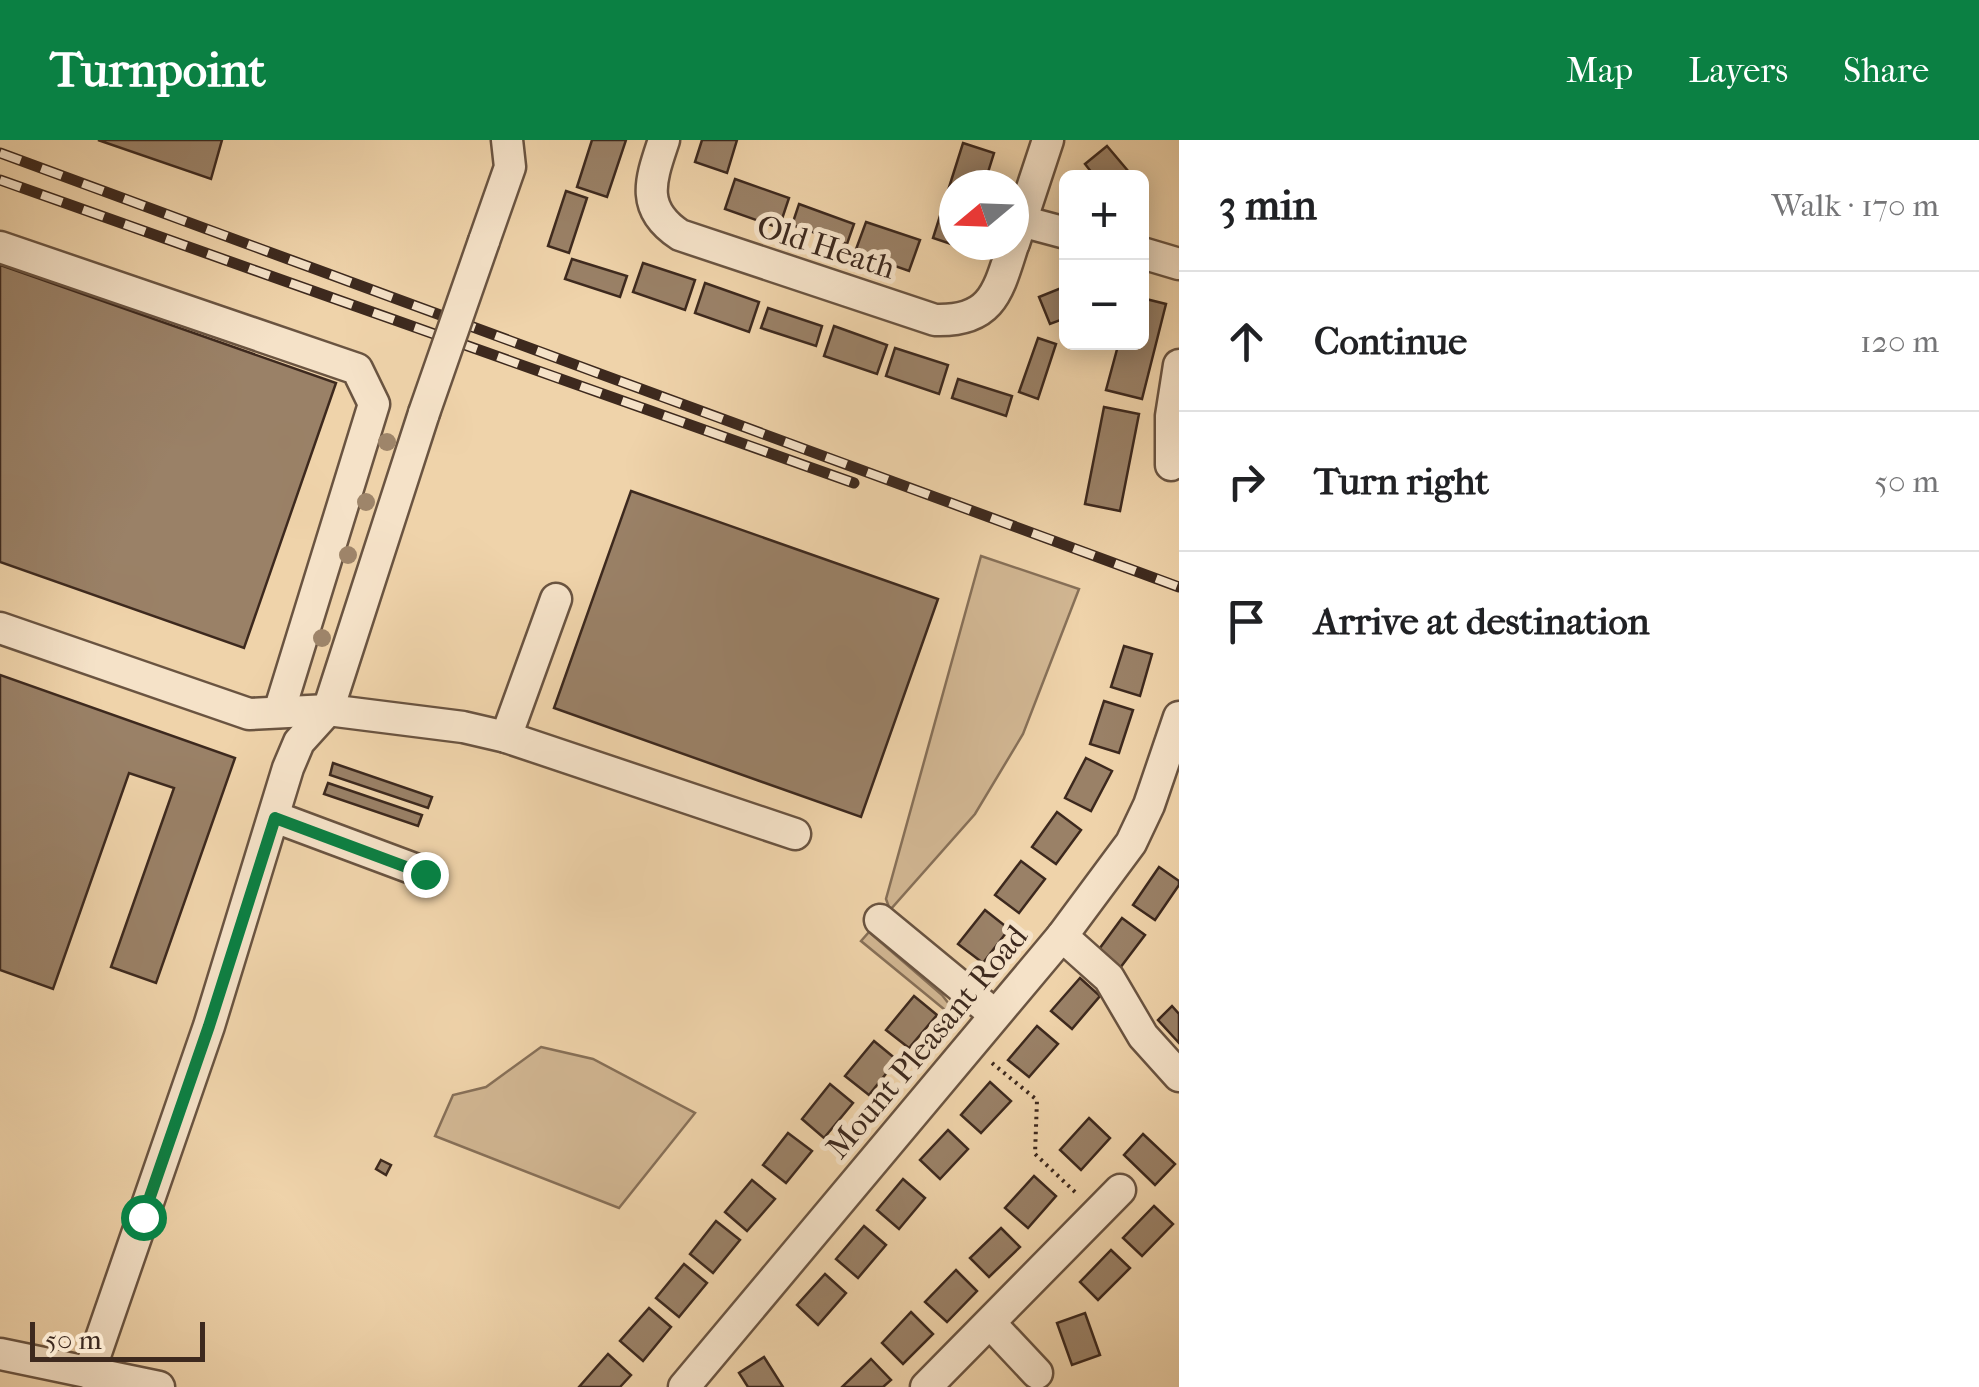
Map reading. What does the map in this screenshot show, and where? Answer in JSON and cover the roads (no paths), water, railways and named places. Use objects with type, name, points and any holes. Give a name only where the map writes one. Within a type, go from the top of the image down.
[{"type":"street","points":[[89,1372],[209,1026],[288,768],[299,742],[328,710],[424,413],[510,167],[507,140]]},
{"type":"street","name":"Old Heath","points":[[664,140],[651,180],[651,193],[660,218],[680,235],[935,320],[964,319],[991,303],[1007,260]]},
{"type":"street","name":"Old Heath","points":[[1029,197],[1048,140]]},
{"type":"street","points":[[1029,235],[1059,234]]},
{"type":"street","points":[[0,248],[357,369],[374,404],[279,712]]},
{"type":"street","points":[[1149,255],[1179,264]]},
{"type":"street","points":[[1171,465],[1171,416],[1179,365]]},
{"type":"street","points":[[338,521],[384,535]]},
{"type":"street","points":[[506,737],[556,599]]},
{"type":"street","points":[[0,628],[248,714],[328,710],[463,727],[506,737],[795,834]]},
{"type":"street","name":"Mount Pleasant Road","points":[[691,1384],[1062,936],[1131,844],[1171,761],[1179,717]]},
{"type":"street","points":[[275,818],[425,874]]},
{"type":"street","points":[[880,920],[994,1014]]},
{"type":"street","points":[[1062,936],[1109,978],[1143,1036],[1179,1076]]},
{"type":"street","points":[[926,1387],[990,1323],[1085,1203],[1120,1190]]},
{"type":"street","points":[[990,1323],[1037,1372]]},
{"type":"street","points":[[0,1354],[159,1387]]},
{"type":"railway","points":[[0,153],[1179,587]]},
{"type":"railway","points":[[0,180],[854,483]]}]
